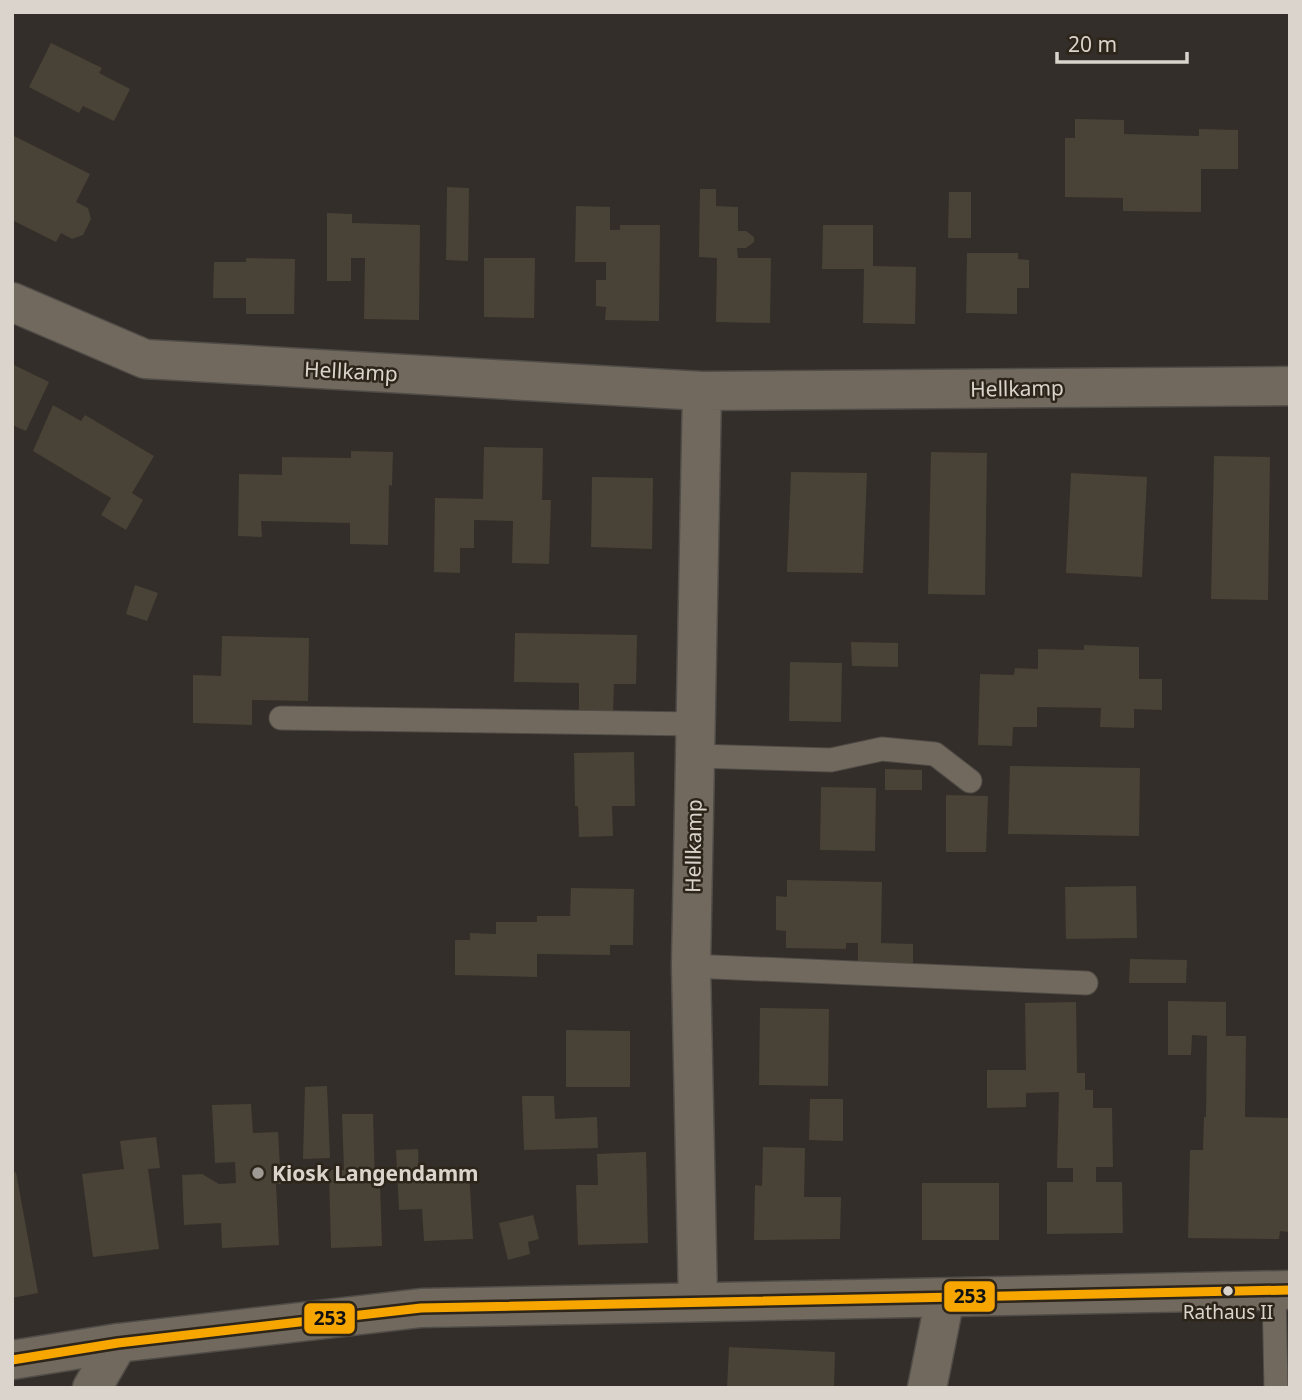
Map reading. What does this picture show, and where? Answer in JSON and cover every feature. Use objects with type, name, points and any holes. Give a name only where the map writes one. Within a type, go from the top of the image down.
[{"type":"street","name":"Hellkamp","points":[[12,302],[145,359],[702,391],[1290,386]]},
{"type":"street","name":"Hellkamp","points":[[698,1301],[691,966],[702,391]]},
{"type":"street","points":[[12,1360],[118,1343],[421,1307],[1282,1290]]},
{"type":"street","points":[[927,1388],[945,1298]]},
{"type":"street","points":[[92,1388],[118,1343]]},
{"type":"lane","points":[[281,718],[695,740],[831,760],[881,749],[935,754],[970,781]]},
{"type":"lane","points":[[691,966],[1086,983]]},
{"type":"lane","points":[[1276,1388],[1282,1290]]},
{"type":"building","points":[[51,43],[102,68],[99,73],[130,89],[114,121],[83,106],[79,113],[29,87]]},
{"type":"building","points":[[1075,119],[1124,120],[1124,134],[1199,136],[1199,129],[1238,130],[1238,169],[1201,169],[1201,212],[1123,211],[1123,198],[1065,197],[1065,138],[1075,138]]},
{"type":"building","points":[[12,135],[90,174],[76,202],[88,208],[91,219],[83,235],[72,239],[61,233],[56,242],[12,220]]},
{"type":"building","points":[[447,187],[469,188],[468,261],[446,260]]},
{"type":"building","points":[[700,189],[716,189],[716,206],[738,207],[738,231],[746,231],[754,237],[754,242],[746,248],[737,248],[738,258],[771,258],[770,323],[716,322],[717,258],[699,257]]},
{"type":"building","points":[[949,192],[971,192],[971,238],[948,238]]},
{"type":"building","points":[[576,206],[610,207],[610,230],[620,230],[620,225],[660,225],[659,321],[605,320],[606,307],[596,306],[596,280],[606,280],[606,262],[575,262]]},
{"type":"building","points":[[327,213],[352,214],[352,223],[420,225],[419,320],[364,319],[365,258],[351,258],[351,281],[327,281]]},
{"type":"building","points":[[823,225],[873,225],[873,266],[916,267],[915,324],[863,323],[864,269],[822,269]]},
{"type":"building","points":[[967,253],[1018,253],[1018,259],[1029,260],[1029,288],[1017,288],[1017,314],[966,313]]},
{"type":"building","points":[[246,258],[295,259],[294,314],[246,314],[246,298],[213,298],[214,262],[246,262]]},
{"type":"building","points":[[484,258],[535,258],[534,318],[484,317]]},
{"type":"building","points":[[12,364],[49,382],[26,431],[12,425]]},
{"type":"building","points":[[53,405],[81,421],[85,415],[154,456],[132,493],[143,500],[126,530],[101,515],[111,498],[33,451]]},
{"type":"building","points":[[484,447],[543,448],[542,500],[551,500],[549,564],[512,563],[513,521],[474,520],[474,548],[460,548],[460,573],[434,572],[435,498],[483,499]]},
{"type":"building","points":[[351,451],[393,452],[392,486],[389,485],[388,545],[350,544],[350,523],[261,521],[262,537],[238,536],[239,474],[282,475],[282,457],[351,458]]},
{"type":"building","points":[[931,452],[987,453],[985,595],[928,594]]},
{"type":"building","points":[[1214,456],[1270,457],[1268,600],[1211,599]]},
{"type":"building","points":[[791,472],[867,473],[863,573],[787,572]]},
{"type":"building","points":[[1071,473],[1147,477],[1142,577],[1066,573]]},
{"type":"building","points":[[592,477],[653,478],[652,549],[591,547]]},
{"type":"building","points":[[135,585],[158,593],[147,621],[126,614]]},
{"type":"building","points":[[515,633],[637,635],[636,684],[614,684],[613,714],[579,714],[579,683],[514,682]]},
{"type":"building","points":[[222,636],[309,638],[308,701],[252,700],[252,725],[193,723],[193,675],[221,676]]},
{"type":"building","points":[[851,642],[898,643],[898,667],[852,666]]},
{"type":"building","points":[[1084,645],[1139,647],[1139,679],[1162,679],[1162,710],[1134,709],[1134,728],[1100,727],[1101,708],[1037,707],[1037,727],[1013,727],[1012,746],[978,745],[980,674],[1014,675],[1015,668],[1038,669],[1038,649],[1084,650]]},
{"type":"building","points":[[790,662],[842,663],[841,722],[789,721]]},
{"type":"building","points":[[634,752],[635,806],[612,806],[613,836],[579,837],[578,806],[575,806],[574,753]]},
{"type":"building","points":[[1010,766],[1140,768],[1139,836],[1008,834]]},
{"type":"building","points":[[885,769],[922,770],[922,790],[885,790]]},
{"type":"building","points":[[821,787],[876,788],[875,851],[820,850]]},
{"type":"building","points":[[946,795],[988,796],[986,852],[946,852]]},
{"type":"building","points":[[787,880],[882,882],[881,943],[913,944],[913,967],[858,966],[858,943],[846,943],[846,949],[786,948],[786,931],[776,930],[776,896],[787,897]]},
{"type":"building","points":[[1136,886],[1137,938],[1066,939],[1065,887]]},
{"type":"building","points":[[571,888],[634,889],[633,945],[610,945],[610,955],[537,954],[537,977],[455,975],[455,940],[470,940],[470,933],[496,934],[496,922],[537,922],[537,916],[570,916]]},
{"type":"building","points":[[1130,959],[1187,960],[1186,983],[1129,983]]},
{"type":"building","points":[[1168,1001],[1226,1002],[1226,1036],[1246,1036],[1245,1117],[1290,1118],[1290,1232],[1280,1231],[1279,1239],[1188,1238],[1190,1150],[1203,1150],[1207,1036],[1192,1035],[1191,1055],[1168,1055]]},
{"type":"building","points":[[1076,1002],[1077,1073],[1085,1073],[1085,1090],[1093,1090],[1093,1108],[1112,1108],[1113,1167],[1096,1167],[1096,1182],[1122,1182],[1123,1233],[1047,1234],[1047,1182],[1073,1182],[1073,1168],[1057,1168],[1059,1092],[1026,1093],[1026,1107],[987,1108],[987,1070],[1026,1070],[1025,1003]]},
{"type":"building","points":[[760,1008],[829,1009],[828,1086],[759,1085]]},
{"type":"building","points":[[566,1030],[630,1031],[630,1087],[566,1087]]},
{"type":"building","points":[[327,1086],[330,1158],[303,1159],[305,1087]]},
{"type":"building","points":[[522,1096],[554,1096],[555,1119],[597,1117],[598,1148],[524,1150]]},
{"type":"building","points":[[810,1099],[843,1099],[843,1141],[809,1140]]},
{"type":"building","name":"Kiosk Langendamm","points":[[251,1104],[253,1133],[278,1132],[281,1184],[276,1184],[279,1245],[222,1248],[221,1223],[184,1225],[182,1175],[202,1174],[219,1184],[236,1183],[235,1162],[215,1163],[212,1105]]},
{"type":"building","points":[[342,1114],[373,1114],[375,1184],[380,1183],[382,1246],[331,1248],[329,1170],[344,1170]]},
{"type":"building","points":[[156,1137],[160,1168],[148,1169],[159,1249],[93,1257],[82,1174],[124,1169],[120,1141]]},
{"type":"building","points":[[763,1147],[805,1148],[804,1197],[841,1197],[840,1239],[754,1240],[755,1185],[762,1186]]},
{"type":"building","points":[[418,1149],[419,1174],[469,1171],[473,1239],[424,1241],[422,1209],[399,1210],[396,1150]]},
{"type":"building","points":[[646,1152],[648,1243],[578,1245],[576,1185],[598,1185],[597,1154]]},
{"type":"building","points":[[16,1172],[38,1293],[12,1298],[12,1173]]},
{"type":"building","points":[[922,1183],[999,1183],[999,1240],[922,1240]]},
{"type":"building","points":[[533,1215],[539,1239],[528,1242],[530,1254],[508,1260],[499,1223]]},
{"type":"building","points":[[729,1347],[835,1352],[834,1388],[727,1388]]},
{"type":"transit line","name":"253","points":[[12,1360],[118,1343],[421,1308],[1290,1290]]},
{"type":"place","name":"Kiosk Langendamm","points":[[258,1173]]},
{"type":"place","name":"Rathaus II","points":[[1228,1291]]}]
